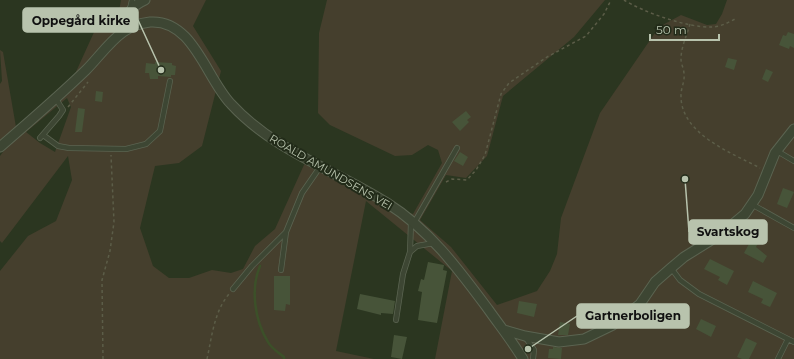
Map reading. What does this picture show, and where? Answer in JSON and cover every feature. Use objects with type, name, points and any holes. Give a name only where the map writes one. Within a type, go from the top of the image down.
[{"type":"street","points":[[129,28],[127,20],[130,10],[145,0]]},
{"type":"street","name":"ROALD AMUNDSENS VEI","points":[[0,147],[56,99],[118,36],[129,28],[151,22],[162,23],[176,28],[194,48],[214,84],[238,113],[260,132],[388,204],[413,222],[435,243],[462,274],[504,330],[523,359]]},
{"type":"street","points":[[504,330],[524,336],[559,342],[572,342],[613,325],[640,304],[655,282],[671,268],[722,234],[753,205],[766,172],[777,151],[794,129]]},
{"type":"lane","points":[[130,10],[132,0]]},
{"type":"lane","points":[[56,99],[63,110],[60,116],[42,137],[58,146],[69,148],[136,148],[146,144],[160,131],[164,122],[170,81]]},
{"type":"lane","points":[[396,320],[403,274],[410,252],[413,222],[458,148]]},
{"type":"lane","points":[[777,151],[794,161]]},
{"type":"lane","points":[[281,270],[286,232],[302,193],[320,167]]},
{"type":"lane","points":[[753,205],[794,228]]},
{"type":"lane","points":[[233,289],[252,266],[286,232]]},
{"type":"lane","points":[[410,252],[421,244],[435,243]]},
{"type":"lane","points":[[671,268],[680,280],[694,291],[794,342]]},
{"type":"lane","points":[[524,336],[534,350],[533,359]]},
{"type":"lane","points":[[778,359],[788,339]]},
{"type":"path","points":[[436,184],[452,179],[467,180],[476,170],[485,155],[501,94],[509,83],[547,57],[586,36],[596,25],[611,0]]},
{"type":"path","points":[[624,0],[655,16],[690,24],[711,27],[725,24],[737,18]]},
{"type":"path","points":[[690,24],[682,50],[681,60],[684,74],[681,96],[684,109],[691,124],[722,150],[766,172]]},
{"type":"path","points":[[63,110],[73,101],[90,79]]},
{"type":"path","points":[[103,359],[102,280],[110,251],[114,222],[111,149]]},
{"type":"path","points":[[207,359],[215,320],[221,303],[233,289]]},
{"type":"shaded area","points":[[121,0],[206,0],[193,26],[221,71],[202,146],[179,163],[155,166],[140,228],[153,266],[169,278],[189,278],[212,270],[231,273],[243,269],[255,246],[275,229],[308,156],[404,211],[413,214],[442,163],[438,150],[428,145],[412,155],[395,156],[330,125],[318,113],[319,33],[327,0],[605,0],[574,37],[503,96],[487,156],[466,178],[446,175],[420,220],[451,247],[497,305],[537,291],[550,271],[557,254],[561,218],[600,113],[659,27],[681,15],[707,25],[716,24],[722,14],[727,0],[794,0],[794,359],[435,359],[452,271],[366,201],[336,351],[374,359],[0,359],[0,271],[28,236],[56,221],[72,180],[68,156],[2,243],[0,241],[0,156],[5,149],[0,153],[0,84],[2,81],[0,50],[3,52],[16,127],[75,74],[95,30],[113,19],[119,11]],"holes":[[[67,98],[71,107],[55,152],[26,132]]]},
{"type":"building","points":[[788,32],[794,34],[794,48],[790,46],[789,49],[779,45],[783,35],[786,36]]},
{"type":"building","points":[[728,58],[737,60],[734,70],[725,67]]},
{"type":"building","points":[[155,62],[172,63],[172,65],[176,66],[175,75],[171,75],[171,77],[158,76],[158,79],[150,79],[149,73],[145,73],[146,63],[155,64]]},
{"type":"building","points":[[766,69],[773,72],[768,82],[762,79]]},
{"type":"building","points":[[96,91],[103,92],[102,102],[95,101]]},
{"type":"building","points":[[78,108],[85,109],[82,132],[75,132]]},
{"type":"building","points":[[466,111],[471,117],[467,120],[469,122],[460,131],[452,122]]},
{"type":"building","points":[[460,152],[468,157],[463,166],[454,161]]},
{"type":"building","points":[[783,188],[794,192],[787,208],[777,204]]},
{"type":"building","points":[[756,231],[763,234],[756,247],[767,256],[763,263],[744,253]]},
{"type":"building","points":[[710,259],[734,271],[727,285],[718,280],[720,277],[704,269]]},
{"type":"building","points":[[428,262],[444,265],[443,270],[447,271],[437,323],[418,320],[422,292],[418,291],[421,279],[424,280]]},
{"type":"building","points":[[274,276],[290,276],[290,305],[286,304],[285,311],[274,310]]},
{"type":"building","points":[[753,281],[777,293],[770,307],[761,303],[763,299],[748,292]]},
{"type":"building","points":[[360,294],[395,301],[393,314],[381,313],[381,315],[357,309]]},
{"type":"building","points":[[519,301],[537,304],[534,317],[517,313]]},
{"type":"building","points":[[701,319],[716,326],[711,337],[696,329]]},
{"type":"building","points":[[560,322],[570,324],[568,335],[558,335]]},
{"type":"building","points":[[394,335],[407,337],[402,359],[391,357]]},
{"type":"building","points":[[746,338],[757,343],[749,359],[742,359],[737,357]]},
{"type":"building","points":[[553,347],[562,348],[561,359],[548,358],[549,349],[553,349]]},
{"type":"waterway","points":[[260,266],[255,285],[255,305],[257,315],[269,344],[284,357],[284,359]]},
{"type":"place","name":"Oppegård kirke","points":[[161,70]]},
{"type":"place","name":"Svartskog","points":[[685,179]]},
{"type":"place","name":"Gartnerboligen","points":[[528,349]]}]
